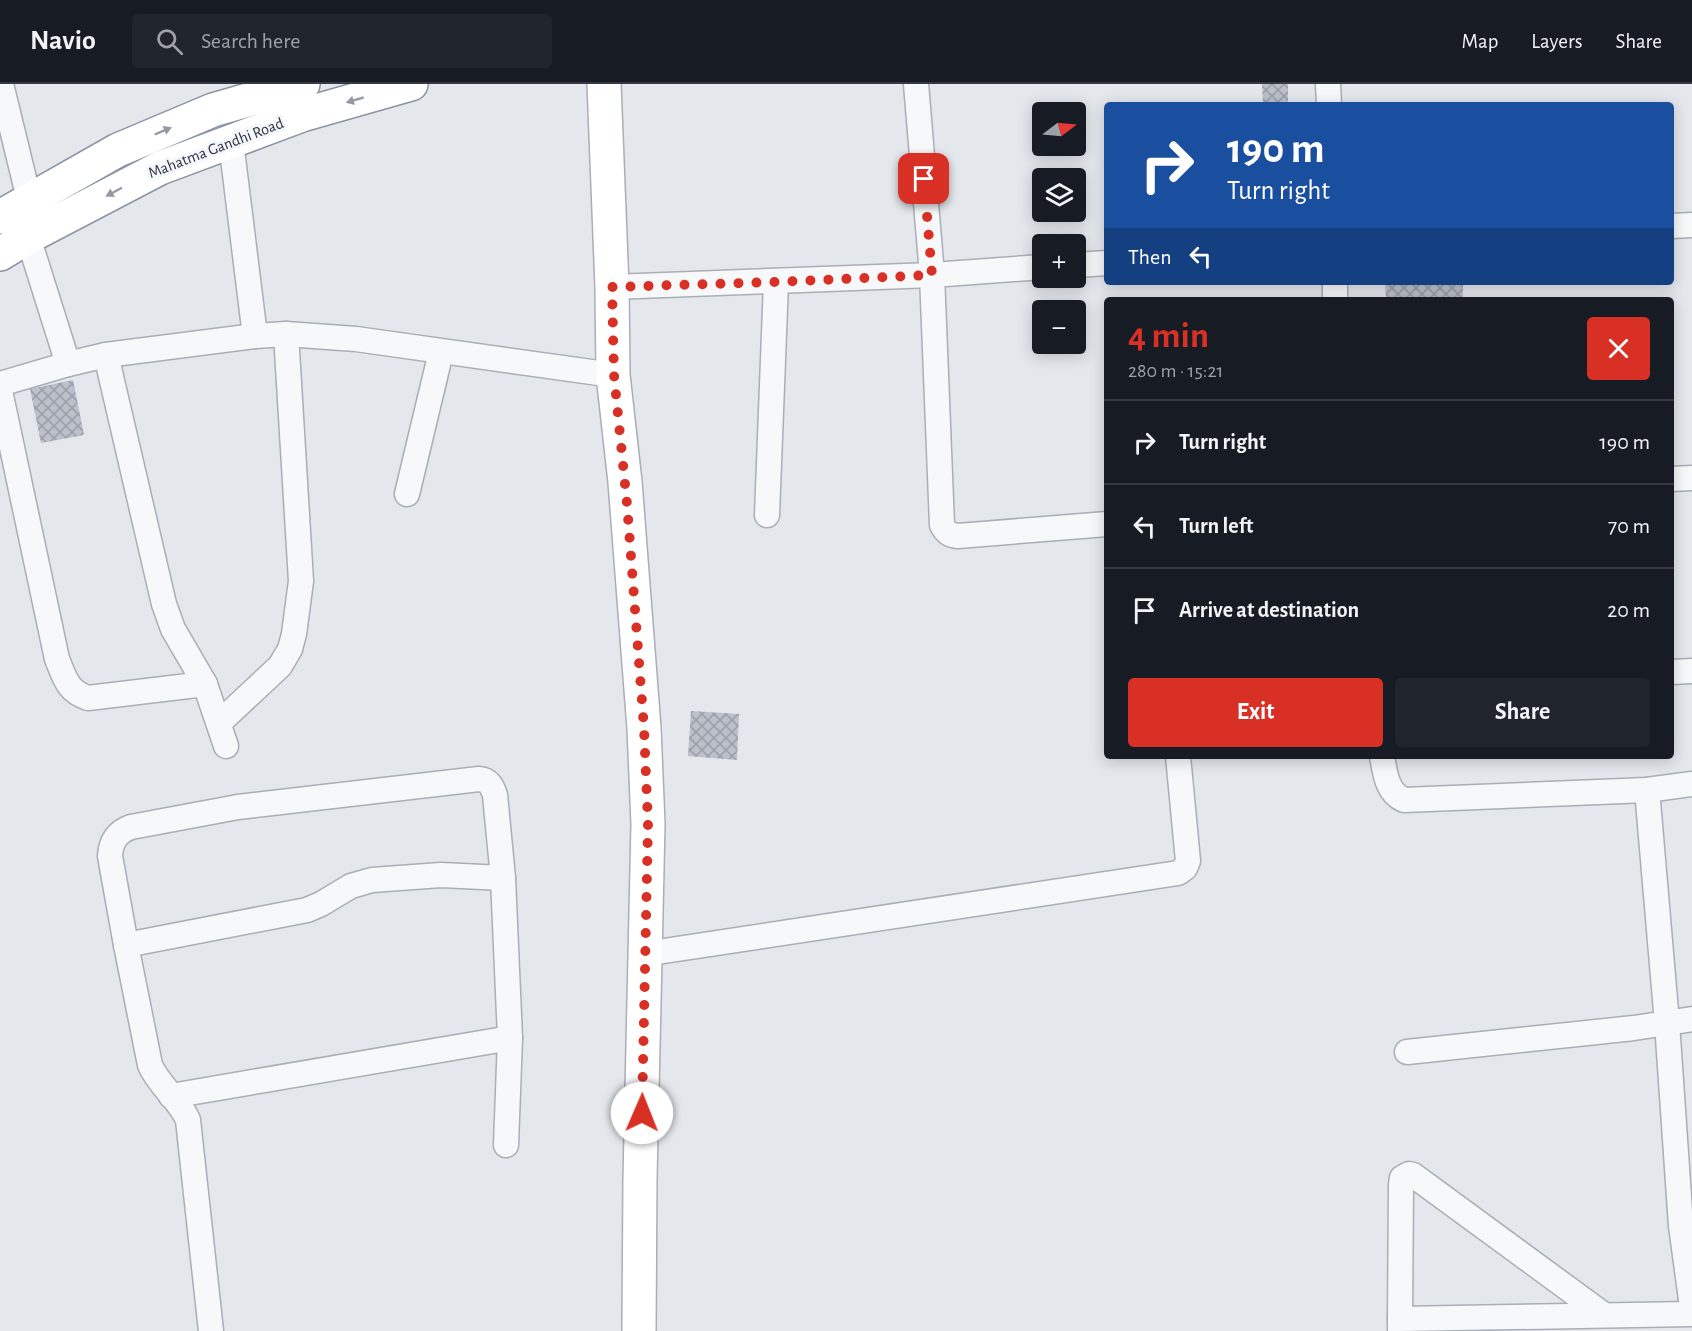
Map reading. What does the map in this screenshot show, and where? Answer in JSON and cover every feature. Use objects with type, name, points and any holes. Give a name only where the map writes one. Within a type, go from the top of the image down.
[{"type":"main road","name":"Mahatma Gandhi Road","points":[[0,217],[118,150],[213,110],[303,84]]},
{"type":"main road","name":"Mahatma Gandhi Road","points":[[0,254],[160,168],[302,115],[411,84]]},
{"type":"main road","points":[[604,84],[614,375],[625,482],[644,728],[648,824],[639,1331]]},
{"type":"street","points":[[1,84],[29,199]]},
{"type":"street","points":[[916,84],[932,275],[942,525],[945,531],[958,537],[1104,524]]},
{"type":"street","points":[[1328,84],[1329,102]]},
{"type":"street","points":[[231,142],[255,336]]},
{"type":"street","points":[[1674,226],[1692,225]]},
{"type":"street","points":[[28,237],[68,364]]},
{"type":"street","points":[[1086,264],[1104,263]]},
{"type":"street","points":[[612,287],[932,275],[1032,268]]},
{"type":"street","points":[[767,515],[776,282]]},
{"type":"street","points":[[106,355],[164,604],[173,629],[205,684],[223,734],[280,666],[290,649],[294,634],[301,581],[286,334]]},
{"type":"street","points":[[0,384],[106,355],[286,334],[356,339],[614,375]]},
{"type":"street","points":[[407,494],[441,352]]},
{"type":"street","points":[[0,392],[57,659],[71,688],[78,695],[88,698],[205,684]]},
{"type":"street","points":[[1674,479],[1692,478]]},
{"type":"street","points":[[1674,672],[1692,671]]},
{"type":"street","points":[[644,954],[1178,873],[1185,868],[1188,861],[1178,759]]},
{"type":"street","points":[[1383,759],[1389,785],[1396,796],[1404,800],[1647,790],[1692,784]]},
{"type":"street","points":[[211,1331],[188,1120],[184,1111],[154,1075],[150,1065],[110,856],[112,843],[119,833],[131,827],[238,807],[484,780],[490,784],[495,795],[503,878],[510,1038],[506,1145]]},
{"type":"street","points":[[1647,790],[1667,1023],[1681,1226],[1692,1307]]},
{"type":"street","points":[[126,945],[307,909],[321,904],[351,886],[372,880],[441,876],[503,878]]},
{"type":"street","points":[[1407,1052],[1634,1028],[1692,1019]]},
{"type":"street","points":[[171,1096],[510,1038]]},
{"type":"street","points":[[1604,1316],[1413,1175],[1408,1174],[1402,1178],[1400,1325],[1535,1323],[1604,1316],[1692,1314]]},
{"type":"building","points":[[1262,84],[1288,84],[1288,102],[1263,102]]},
{"type":"building","points":[[1385,285],[1463,285],[1463,297],[1386,297]]},
{"type":"building","points":[[73,380],[84,435],[41,443],[30,389]]},
{"type":"building","points":[[691,711],[739,714],[737,760],[688,756]]},
{"type":"route","points":[[642,1113],[648,824],[644,728],[627,504],[614,375],[612,287],[932,275],[924,179]]}]
